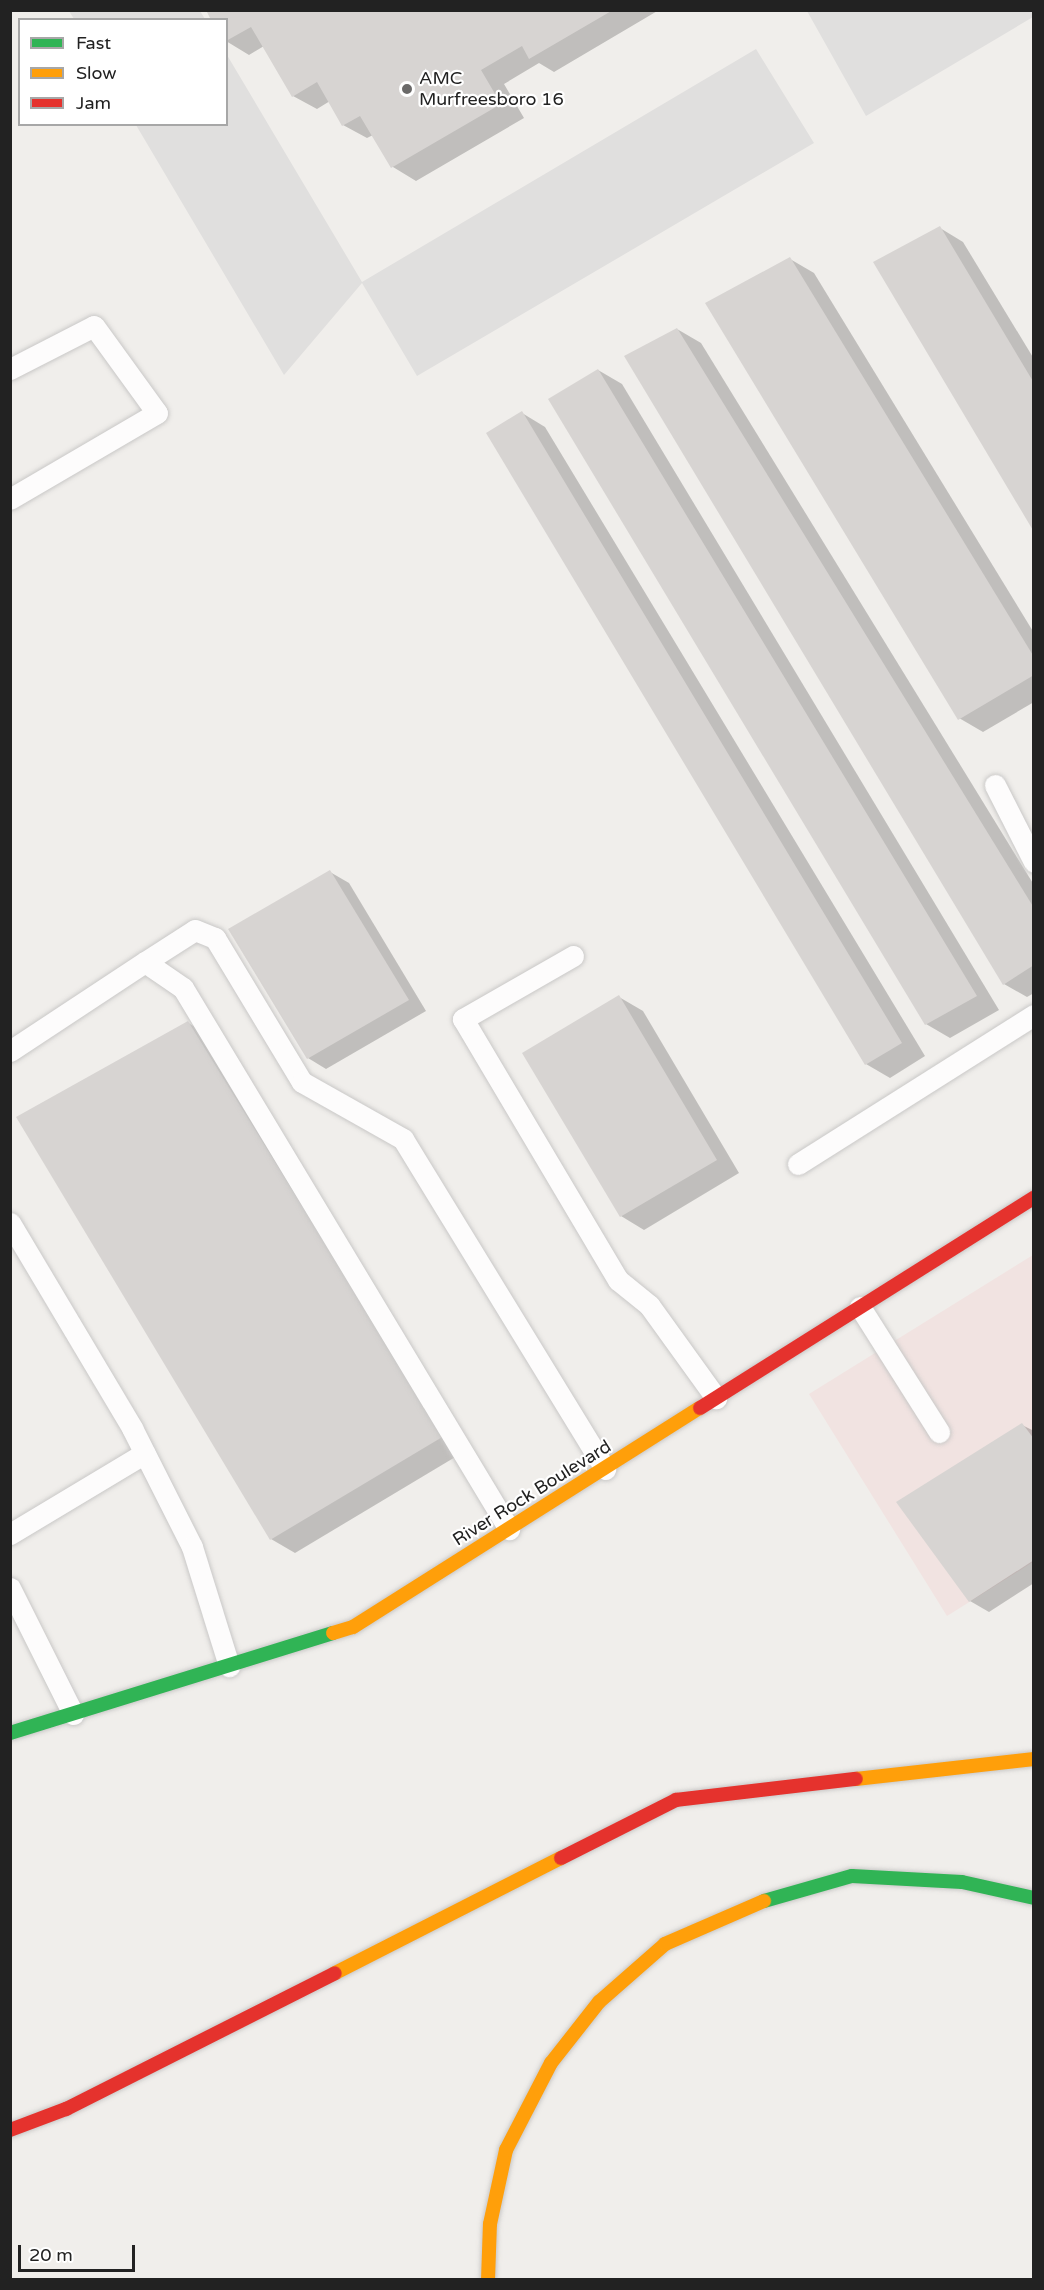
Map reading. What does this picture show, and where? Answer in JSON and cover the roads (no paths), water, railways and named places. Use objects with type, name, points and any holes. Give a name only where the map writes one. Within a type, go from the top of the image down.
[{"type":"main road","name":"River Rock Boulevard","points":[[10,1733],[353,1627],[1034,1198]]},
{"type":"main road","points":[[10,2130],[66,2109],[676,1800],[1034,1759]]},
{"type":"main road","points":[[488,2280],[490,2224],[506,2150],[541,2082],[599,2002],[665,1944],[757,1903],[852,1876],[963,1882],[1034,1898]]},
{"type":"lane","points":[[10,369],[94,326],[157,412],[10,499]]},
{"type":"lane","points":[[995,785],[1034,862]]},
{"type":"lane","points":[[10,1052],[195,930],[215,938],[302,1082],[403,1139],[605,1468]]},
{"type":"lane","points":[[573,956],[463,1020],[618,1280],[649,1305],[716,1398]]},
{"type":"lane","points":[[145,962],[183,988],[509,1529]]},
{"type":"lane","points":[[798,1164],[1034,1016]]},
{"type":"lane","points":[[10,1222],[144,1453],[192,1547],[229,1666]]},
{"type":"lane","points":[[860,1308],[939,1432]]},
{"type":"lane","points":[[10,1534],[144,1453]]},
{"type":"lane","points":[[10,1588],[74,1714]]},
{"type":"place","name":"AMC Murfreesboro 16","points":[[407,89]]}]
